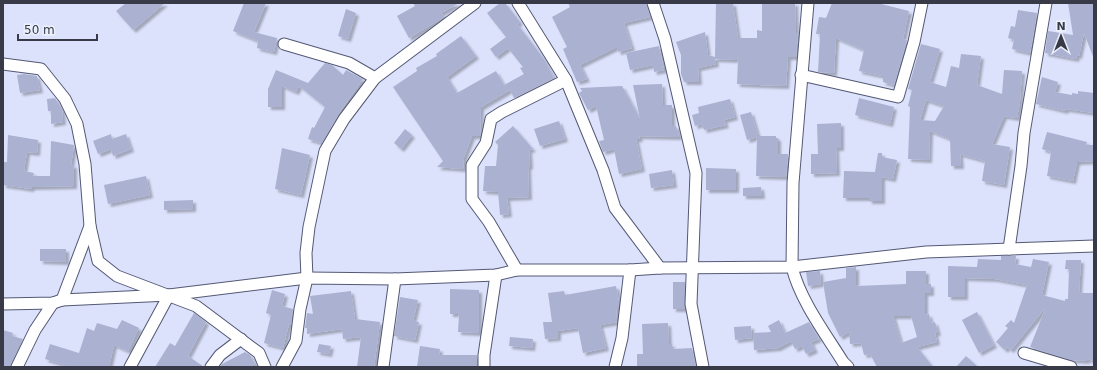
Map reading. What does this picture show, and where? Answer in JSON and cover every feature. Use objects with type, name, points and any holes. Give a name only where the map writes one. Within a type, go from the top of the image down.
[{"type":"street","points":[[282,367],[296,341],[307,278],[306,253],[309,227],[325,151],[344,120],[375,78],[475,3]]},
{"type":"street","points":[[518,3],[566,80],[603,170],[615,208],[660,268]]},
{"type":"street","points":[[653,3],[665,39],[696,173],[691,304],[703,367]]},
{"type":"street","points":[[808,3],[793,183],[792,267],[795,281],[818,322],[843,362],[848,367]]},
{"type":"street","points":[[801,75],[898,97],[914,42],[922,3]]},
{"type":"street","points":[[1009,249],[1021,166],[1024,133],[1046,3]]},
{"type":"street","points":[[284,44],[348,63],[375,78]]},
{"type":"street","points":[[3,64],[41,69],[65,99],[77,124],[85,164],[90,226],[98,261],[117,276],[196,306],[259,353],[265,367]]},
{"type":"street","points":[[517,270],[489,222],[472,199],[472,165],[486,143],[491,120],[502,112],[566,80]]},
{"type":"street","points":[[17,367],[36,330],[58,301],[90,226]]},
{"type":"street","points":[[3,304],[169,295],[307,278],[395,279],[496,275],[517,270],[630,270],[693,267],[792,267],[926,252],[1094,246]]},
{"type":"street","points":[[615,367],[622,338],[630,270]]},
{"type":"street","points":[[484,367],[485,347],[496,275]]},
{"type":"street","points":[[383,367],[395,279]]},
{"type":"street","points":[[130,367],[169,295]]},
{"type":"street","points":[[211,367],[220,355],[241,339]]},
{"type":"street","points":[[1024,352],[1071,367]]},
{"type":"building","points":[[126,3],[165,3],[133,30],[116,11]]},
{"type":"building","points":[[244,3],[266,3],[254,32],[277,38],[274,52],[257,48],[258,41],[233,31]]},
{"type":"building","points":[[413,3],[459,3],[441,13],[444,17],[409,38],[397,16],[415,6]]},
{"type":"building","points":[[500,3],[505,3],[520,22],[517,24],[544,59],[554,78],[514,98],[510,90],[481,107],[480,136],[472,136],[464,157],[463,169],[437,167],[443,161],[393,87],[417,71],[416,68],[437,56],[436,54],[461,36],[476,56],[447,77],[457,93],[496,71],[504,85],[524,74],[520,68],[523,67],[508,48],[496,57],[490,49],[506,37],[487,13]]},
{"type":"building","points":[[568,3],[646,3],[650,17],[624,23],[632,48],[618,52],[617,47],[580,65],[587,79],[577,82],[563,49],[567,47],[552,17],[570,7]]},
{"type":"building","points":[[716,3],[733,3],[738,38],[757,38],[757,30],[762,31],[762,3],[795,3],[796,33],[798,33],[796,57],[788,57],[786,86],[737,84],[738,60],[715,59],[716,64],[698,68],[699,82],[684,82],[681,74],[681,55],[676,42],[705,32],[708,55],[715,57]]},
{"type":"building","points":[[832,3],[881,3],[909,11],[903,39],[907,40],[894,85],[883,82],[883,76],[859,71],[864,50],[836,38],[834,73],[818,72],[820,34],[816,34],[819,17],[826,18]]},
{"type":"building","points":[[1068,3],[1094,3],[1094,59],[1084,33],[1079,56],[1077,55],[1076,59],[1045,53],[1048,31],[1073,35]]},
{"type":"building","points":[[346,9],[356,13],[348,39],[338,36]]},
{"type":"building","points":[[1018,10],[1037,13],[1030,53],[1012,49],[1014,40],[1008,38],[1011,26],[1015,27]]},
{"type":"building","points":[[921,44],[940,49],[930,82],[946,87],[951,66],[959,68],[961,54],[981,56],[977,85],[1002,94],[1004,70],[1022,71],[1017,118],[1004,116],[992,144],[1010,147],[1004,185],[982,181],[985,161],[960,154],[961,166],[951,166],[950,139],[930,131],[929,160],[908,159],[910,107],[908,106],[912,90],[908,89]],"holes":[[[926,100],[944,106],[935,121],[920,120]]]},
{"type":"building","points":[[659,46],[664,70],[654,72],[653,65],[630,70],[626,53]]},
{"type":"building","points":[[325,63],[332,65],[343,75],[346,70],[363,79],[341,110],[322,143],[308,139],[312,127],[314,128],[325,107],[299,86],[296,92],[282,86],[282,107],[268,107],[268,89],[276,70],[308,83]]},
{"type":"building","points":[[24,74],[37,76],[40,90],[20,93],[17,75]]},
{"type":"building","points":[[1042,77],[1058,82],[1055,92],[1072,95],[1072,93],[1078,94],[1078,91],[1094,93],[1094,113],[1066,109],[1065,111],[1036,104]]},
{"type":"building","points":[[662,84],[663,105],[672,105],[672,126],[676,126],[679,137],[639,136],[640,139],[636,139],[642,169],[619,174],[614,149],[603,152],[599,141],[604,140],[596,106],[588,110],[579,93],[582,91],[580,88],[622,86],[640,119],[633,85]]},
{"type":"building","points":[[55,98],[62,109],[63,122],[51,124],[51,111],[48,111],[47,99]]},
{"type":"building","points":[[859,98],[894,107],[890,124],[855,115]]},
{"type":"building","points":[[730,99],[735,117],[724,120],[726,125],[704,130],[702,124],[695,126],[692,115],[699,113],[698,107]]},
{"type":"building","points":[[751,112],[758,136],[776,136],[776,138],[778,138],[778,154],[788,154],[786,177],[756,176],[757,137],[747,140],[740,115]]},
{"type":"building","points":[[559,121],[565,139],[540,146],[534,129]]},
{"type":"building","points":[[841,123],[841,148],[836,148],[837,173],[811,174],[811,154],[818,154],[817,124]]},
{"type":"building","points":[[513,126],[533,149],[529,150],[529,197],[507,198],[509,214],[500,215],[498,192],[483,191],[485,166],[496,166],[498,145],[495,142]]},
{"type":"building","points":[[405,129],[412,135],[401,149],[394,143]]},
{"type":"building","points":[[1047,132],[1087,142],[1086,145],[1094,145],[1094,161],[1077,162],[1073,181],[1047,176],[1051,152],[1042,149]]},
{"type":"building","points":[[111,134],[112,139],[126,134],[131,149],[113,156],[111,149],[98,154],[93,141]]},
{"type":"building","points":[[8,135],[38,140],[37,153],[27,152],[24,171],[34,173],[33,176],[50,176],[51,141],[74,145],[71,165],[74,165],[74,186],[32,187],[31,189],[3,185],[3,162],[7,162]]},
{"type":"building","points":[[282,148],[310,155],[301,195],[275,189]]},
{"type":"building","points":[[878,153],[882,153],[882,157],[897,160],[893,179],[882,177],[882,201],[869,201],[869,198],[843,198],[844,171],[875,172]]},
{"type":"building","points":[[706,168],[736,169],[736,190],[706,190]]},
{"type":"building","points":[[672,170],[674,185],[651,188],[649,174]]},
{"type":"building","points":[[146,176],[150,195],[108,204],[104,185]]},
{"type":"building","points":[[761,187],[762,196],[743,196],[743,188]]},
{"type":"building","points":[[193,200],[193,209],[164,210],[164,201]]},
{"type":"building","points":[[40,249],[66,249],[66,262],[40,261]]},
{"type":"building","points":[[1001,256],[1016,256],[1015,264],[1031,267],[1033,259],[1049,262],[1042,295],[1065,301],[1065,299],[1068,299],[1069,269],[1065,269],[1066,260],[1081,260],[1079,293],[1094,293],[1094,361],[1087,359],[1087,361],[1071,360],[1030,347],[1046,307],[1011,350],[1007,347],[1005,350],[996,342],[1008,328],[1005,326],[1011,320],[1014,323],[1027,285],[995,279],[965,278],[965,297],[948,297],[948,266],[977,267],[978,259],[1001,260]]},
{"type":"building","points":[[856,267],[856,286],[906,284],[906,271],[926,271],[926,284],[931,284],[931,293],[925,293],[925,315],[929,314],[931,323],[935,322],[938,333],[935,333],[937,342],[917,347],[933,367],[877,367],[870,354],[864,355],[861,343],[850,344],[849,332],[840,337],[828,313],[823,282],[846,278],[846,268]],"holes":[[[893,316],[911,316],[917,337],[901,343]]]},
{"type":"building","points":[[820,271],[821,284],[808,286],[806,272]]},
{"type":"building","points":[[673,282],[685,282],[685,309],[673,309]]},
{"type":"building","points":[[616,286],[619,302],[619,308],[616,308],[617,322],[600,325],[606,348],[583,353],[578,328],[558,331],[558,338],[545,339],[543,322],[552,322],[548,293],[564,291],[565,295]]},
{"type":"building","points":[[450,289],[479,290],[479,333],[458,332],[459,314],[450,314]]},
{"type":"building","points":[[272,290],[285,294],[282,306],[293,309],[291,325],[289,324],[283,348],[264,343],[271,315],[266,313]]},
{"type":"building","points":[[351,291],[355,319],[380,322],[374,367],[357,367],[361,337],[343,339],[342,329],[307,334],[307,328],[305,328],[307,313],[313,314],[310,296]]},
{"type":"building","points":[[400,297],[418,300],[413,321],[419,322],[415,340],[394,336]]},
{"type":"building","points":[[977,312],[994,345],[979,353],[962,320]]},
{"type":"building","points":[[194,313],[206,322],[188,356],[204,367],[155,367],[170,343],[175,346]]},
{"type":"building","points":[[122,320],[139,328],[128,351],[114,345],[109,367],[72,367],[45,359],[50,344],[79,353],[87,328],[94,331],[97,323],[117,329]]},
{"type":"building","points":[[779,320],[785,333],[809,322],[819,339],[811,342],[815,350],[806,354],[802,346],[795,349],[791,341],[778,348],[754,350],[753,333],[771,332],[768,326]]},
{"type":"building","points":[[668,323],[669,344],[672,344],[672,349],[692,348],[696,367],[637,367],[637,354],[643,354],[642,324]]},
{"type":"building","points":[[751,326],[752,338],[735,340],[734,327]]},
{"type":"building","points":[[3,330],[13,333],[12,336],[23,339],[10,367],[3,367]]},
{"type":"building","points":[[510,337],[533,339],[532,348],[509,346]]},
{"type":"building","points":[[319,344],[331,346],[329,354],[317,352]]},
{"type":"building","points":[[420,346],[440,349],[439,355],[477,355],[477,367],[417,367]]},
{"type":"building","points":[[245,352],[250,355],[255,364],[248,367],[220,367],[222,364]]},
{"type":"building","points":[[966,356],[978,367],[956,367]]}]
